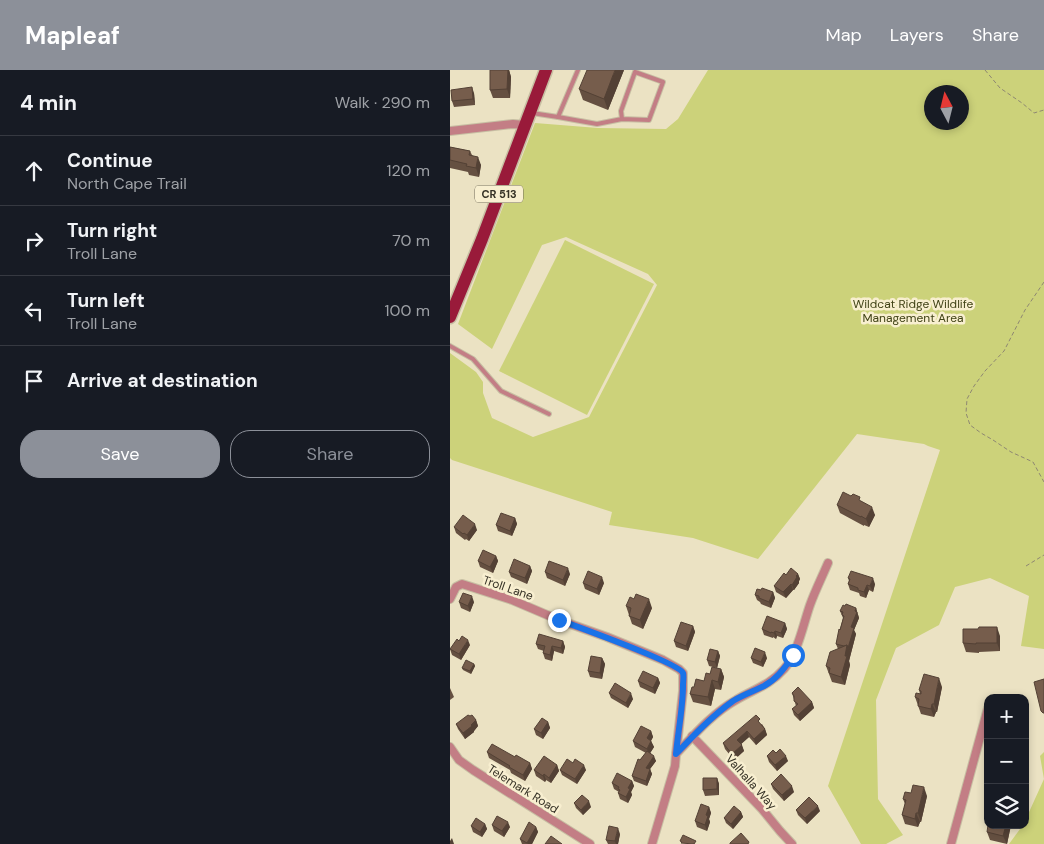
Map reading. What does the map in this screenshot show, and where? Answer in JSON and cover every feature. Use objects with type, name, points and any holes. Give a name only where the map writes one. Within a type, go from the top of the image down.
[{"type":"main road","name":"CR 513","points":[[450,318],[546,70]]},
{"type":"street","points":[[450,131],[513,124],[525,125]]},
{"type":"street","points":[[652,844],[675,766],[676,754],[713,716],[734,700],[774,680],[785,668],[793,655],[811,603],[828,563]]},
{"type":"street","name":"Troll Lane","points":[[450,599],[456,587],[462,584],[512,600],[559,620],[607,637],[663,660],[679,669],[683,673],[683,691],[676,754]]},
{"type":"street","points":[[951,844],[984,723]]},
{"type":"street","name":"Valhalla Way","points":[[692,736],[762,809],[792,844]]},
{"type":"street","name":"Telemark Road","points":[[450,747],[459,760],[473,770],[590,844]]},
{"type":"lane","points":[[558,117],[578,70]]},
{"type":"lane","points":[[529,112],[597,124],[622,119],[649,120],[663,82],[635,72],[621,111],[622,119]]},
{"type":"lane","points":[[450,346],[473,359],[502,391],[549,414]]},
{"type":"path","points":[[985,70],[1000,88],[1034,113],[1044,110]]},
{"type":"path","points":[[1044,282],[1025,310],[1004,351],[974,386],[967,399],[966,413],[970,425],[1011,452],[1033,462],[1044,482]]},
{"type":"path","points":[[1026,566],[1044,555]]},
{"type":"green space","name":"Wildcat Ridge Wildlife Management Area","points":[[708,70],[1044,70],[1044,649],[1021,646],[1029,596],[990,578],[955,587],[939,625],[896,648],[876,700],[878,799],[903,835],[886,844],[861,844],[828,786],[940,450],[924,444],[857,434],[758,559],[693,538],[609,525],[612,512],[450,458],[450,353],[476,372],[483,382],[483,393],[492,418],[533,437],[589,417],[657,285],[648,274],[566,237],[542,245],[492,349],[458,324],[535,123],[598,128],[666,129],[678,119]]},
{"type":"green space","points":[[565,240],[654,284],[587,415],[499,371]]},
{"type":"green space","points":[[1044,752],[1044,779],[1040,756]]},
{"type":"green space","points":[[1044,779],[1044,844],[1009,844],[1020,829],[1029,829],[1029,812]]},
{"type":"building","points":[[490,70],[508,70],[507,89],[490,90]]},
{"type":"building","points":[[587,70],[615,70],[604,99],[579,89]]},
{"type":"building","points":[[472,87],[473,99],[452,101],[451,90]]},
{"type":"building","points":[[450,147],[470,151],[469,155],[478,157],[476,168],[450,160]]},
{"type":"building","points":[[843,492],[851,496],[853,494],[860,497],[859,500],[872,507],[866,519],[837,505]]},
{"type":"building","points":[[501,513],[515,518],[510,531],[496,525]]},
{"type":"building","points":[[463,515],[475,524],[467,535],[454,527]]},
{"type":"building","points":[[483,550],[496,556],[490,567],[478,561]]},
{"type":"building","points":[[514,559],[530,566],[525,578],[509,572]]},
{"type":"building","points":[[549,561],[568,568],[563,580],[545,572]]},
{"type":"building","points":[[791,568],[798,574],[797,577],[792,585],[783,592],[774,586],[784,573],[786,575]]},
{"type":"building","points":[[588,571],[602,577],[597,589],[583,583]]},
{"type":"building","points":[[851,571],[873,578],[870,586],[867,585],[864,592],[848,584]]},
{"type":"building","points":[[762,588],[773,592],[769,602],[755,595],[757,589],[761,590]]},
{"type":"building","points":[[463,593],[472,596],[468,606],[459,602]]},
{"type":"building","points":[[636,594],[649,599],[640,620],[629,616],[631,608],[626,606],[630,597],[634,599]]},
{"type":"building","points":[[846,604],[856,608],[855,611],[857,612],[851,627],[854,628],[848,648],[847,645],[836,644],[844,616],[842,615],[843,612],[840,611],[843,605],[845,606]]},
{"type":"building","points":[[767,616],[785,623],[781,633],[775,631],[771,633],[762,629]]},
{"type":"building","points":[[681,622],[693,626],[686,646],[674,641]]},
{"type":"building","points":[[979,627],[997,627],[997,643],[963,643],[963,629],[978,629]]},
{"type":"building","points":[[539,634],[563,641],[561,648],[552,646],[550,655],[543,653],[545,646],[536,644]]},
{"type":"building","points":[[462,636],[468,640],[459,654],[450,649],[457,639],[459,641]]},
{"type":"building","points":[[847,645],[845,656],[847,656],[841,677],[829,673],[830,668],[826,666],[830,652]]},
{"type":"building","points":[[755,648],[765,652],[761,662],[751,658]]},
{"type":"building","points":[[710,649],[718,651],[715,662],[707,660]]},
{"type":"building","points":[[591,656],[602,658],[600,673],[588,671]]},
{"type":"building","points":[[466,660],[474,664],[470,671],[462,668]]},
{"type":"building","points":[[712,667],[721,669],[718,682],[712,680],[708,697],[690,694],[696,679],[704,681],[706,673],[710,674]]},
{"type":"building","points":[[643,671],[658,678],[653,688],[638,681]]},
{"type":"building","points":[[924,674],[939,678],[934,704],[932,704],[931,709],[918,706],[919,699],[915,697],[916,693],[921,694],[919,690]]},
{"type":"building","points":[[1044,679],[1044,713],[1043,713],[1034,682]]},
{"type":"building","points":[[615,683],[631,693],[626,703],[609,693]]},
{"type":"building","points":[[798,687],[812,702],[798,715],[792,709],[798,704],[794,701],[792,693]]},
{"type":"building","points":[[468,715],[472,715],[476,720],[463,733],[456,724]]},
{"type":"building","points":[[756,715],[760,719],[758,721],[765,729],[754,739],[747,731],[737,740],[742,745],[732,754],[723,743]]},
{"type":"building","points":[[542,718],[548,722],[541,733],[534,729]]},
{"type":"building","points":[[641,726],[651,731],[647,738],[651,741],[647,749],[633,741]]},
{"type":"building","points":[[492,744],[530,763],[523,775],[487,752]]},
{"type":"building","points":[[780,749],[786,756],[775,765],[767,756],[773,750],[776,753]]},
{"type":"building","points":[[647,751],[654,756],[646,768],[650,769],[646,781],[632,776],[638,759],[640,760]]},
{"type":"building","points":[[544,756],[557,765],[549,778],[534,770]]},
{"type":"building","points":[[567,759],[573,763],[575,759],[584,765],[575,779],[560,770]]},
{"type":"building","points":[[617,773],[632,781],[626,797],[618,793],[619,787],[612,783]]},
{"type":"building","points":[[781,774],[792,786],[782,795],[771,784]]},
{"type":"building","points":[[703,778],[717,778],[717,789],[703,790]]},
{"type":"building","points":[[913,785],[924,787],[915,819],[902,815],[906,800],[903,799],[905,792],[911,793]]},
{"type":"building","points":[[582,795],[589,801],[581,810],[574,803]]},
{"type":"building","points":[[809,797],[818,806],[805,818],[796,810]]},
{"type":"building","points":[[701,804],[709,807],[705,825],[695,821]]},
{"type":"building","points":[[734,806],[741,812],[731,824],[724,818]]},
{"type":"building","points":[[497,816],[508,822],[502,831],[492,825]]},
{"type":"building","points":[[476,818],[485,824],[480,832],[471,826]]},
{"type":"building","points":[[529,822],[536,827],[527,843],[520,839]]},
{"type":"building","points":[[609,826],[618,828],[615,841],[606,840]]},
{"type":"building","points":[[987,829],[1005,829],[1003,836],[987,832]]},
{"type":"building","points":[[741,833],[749,842],[748,844],[730,844],[730,843]]},
{"type":"building","points":[[683,835],[696,841],[694,844],[681,843]]},
{"type":"building","points":[[551,836],[562,844],[545,844]]},
{"type":"route","points":[[559,620],[663,660],[683,673],[683,691],[676,754],[713,716],[734,700],[774,680],[793,655]]}]
